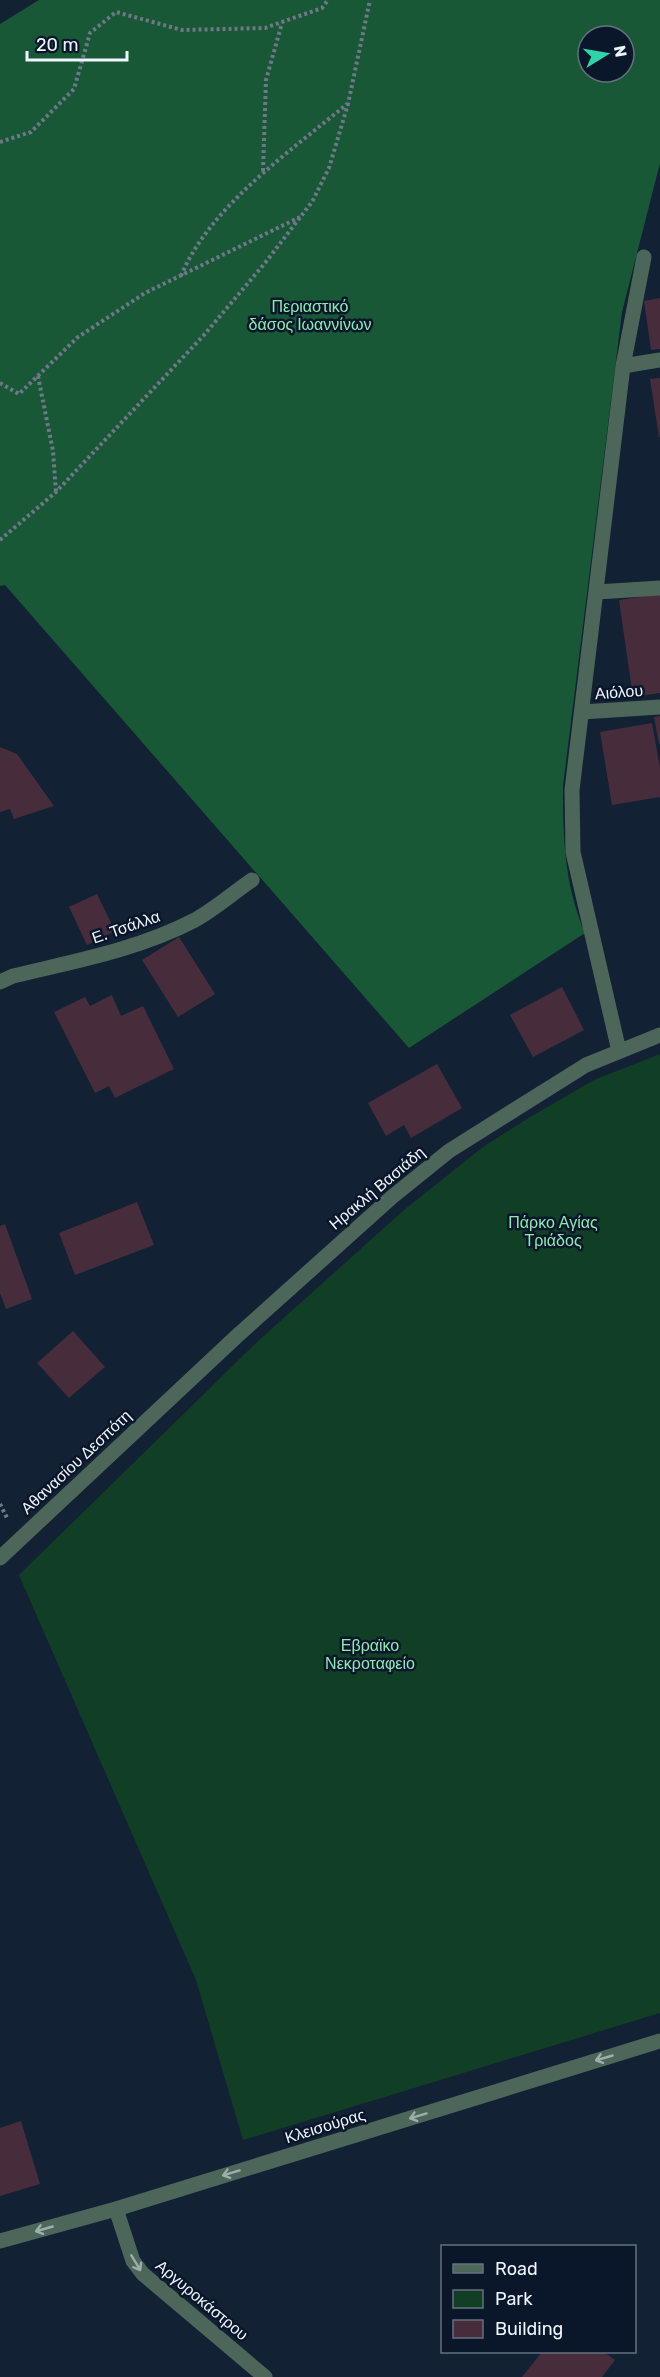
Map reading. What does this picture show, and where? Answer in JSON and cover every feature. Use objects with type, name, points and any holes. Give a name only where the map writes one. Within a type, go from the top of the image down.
[{"type":"street","points":[[619,1051],[573,852],[572,790],[623,366],[644,257]]},
{"type":"street","points":[[623,366],[660,360]]},
{"type":"street","points":[[597,592],[660,588]]},
{"type":"street","name":"Αιόλου","points":[[582,712],[660,706]]},
{"type":"street","name":"Ε. Τσάλλα","points":[[0,982],[13,976],[113,953],[167,933],[197,919],[252,880]]},
{"type":"street","name":"Ηρακλή Βασιάδη","points":[[151,1417],[338,1245],[449,1151],[579,1069],[660,1035]]},
{"type":"street","name":"Αθανασίου Δεσπότη","points":[[0,1558],[151,1417]]},
{"type":"street","name":"Κλεισούρας","points":[[0,2241],[116,2209],[660,2041]]},
{"type":"street","name":"Αργυροκάστρου","points":[[116,2209],[133,2261],[142,2274],[265,2377]]},
{"type":"path","points":[[0,142],[32,132],[74,89],[90,33],[116,12],[182,30],[265,28],[322,8],[328,0]]},
{"type":"path","points":[[0,540],[56,492],[231,304],[302,216],[329,168],[348,104],[370,0]]},
{"type":"path","points":[[263,171],[266,80],[282,22]]},
{"type":"path","points":[[181,276],[191,252],[263,171],[348,104]]},
{"type":"path","points":[[0,382],[18,394],[78,337],[145,293],[302,216]]},
{"type":"path","points":[[38,375],[53,451],[56,492]]},
{"type":"green space","name":"Περιαστικό δάσος Ιωαννίνων","points":[[39,0],[660,0],[660,163],[622,312],[563,786],[566,860],[573,897],[585,933],[409,1048],[5,585],[0,586],[0,24]]},
{"type":"green space","name":"Εβραϊκο Νεκροταφείο","points":[[660,1054],[660,2013],[243,2140],[196,1980],[19,1575],[257,1342],[404,1210],[483,1147],[530,1117],[594,1080]]},
{"type":"building","points":[[660,298],[660,349],[651,350],[644,301]]},
{"type":"building","points":[[660,378],[660,437],[659,437],[650,379]]},
{"type":"building","points":[[660,594],[660,693],[633,697],[619,600]]},
{"type":"building","points":[[660,716],[660,744],[659,744],[654,717]]},
{"type":"building","points":[[652,723],[660,768],[660,797],[612,805],[600,732]]},
{"type":"building","points":[[0,747],[17,754],[54,806],[14,819],[10,809],[0,812]]},
{"type":"building","points":[[97,894],[115,931],[87,945],[69,907]]},
{"type":"building","points":[[179,937],[215,994],[178,1017],[142,960]]},
{"type":"building","points":[[562,987],[584,1030],[533,1057],[510,1015]]},
{"type":"building","points":[[112,995],[121,1016],[143,1006],[174,1069],[115,1098],[109,1086],[95,1093],[54,1012],[85,997],[90,1006]]},
{"type":"building","points":[[437,1064],[462,1108],[411,1138],[404,1125],[386,1136],[368,1103]]},
{"type":"building","points":[[137,1202],[154,1245],[75,1275],[59,1233]]},
{"type":"building","points":[[5,1224],[32,1299],[6,1309],[0,1293],[0,1226]]},
{"type":"building","points":[[73,1331],[105,1367],[69,1398],[37,1363]]},
{"type":"building","points":[[21,2121],[40,2184],[0,2196],[0,2128]]},
{"type":"building","points":[[541,2353],[605,2353],[615,2360],[602,2377],[522,2377]]},
{"type":"park label","name":"Πάρκο Αγίας Τριάδος","points":[[553,1231]]}]
